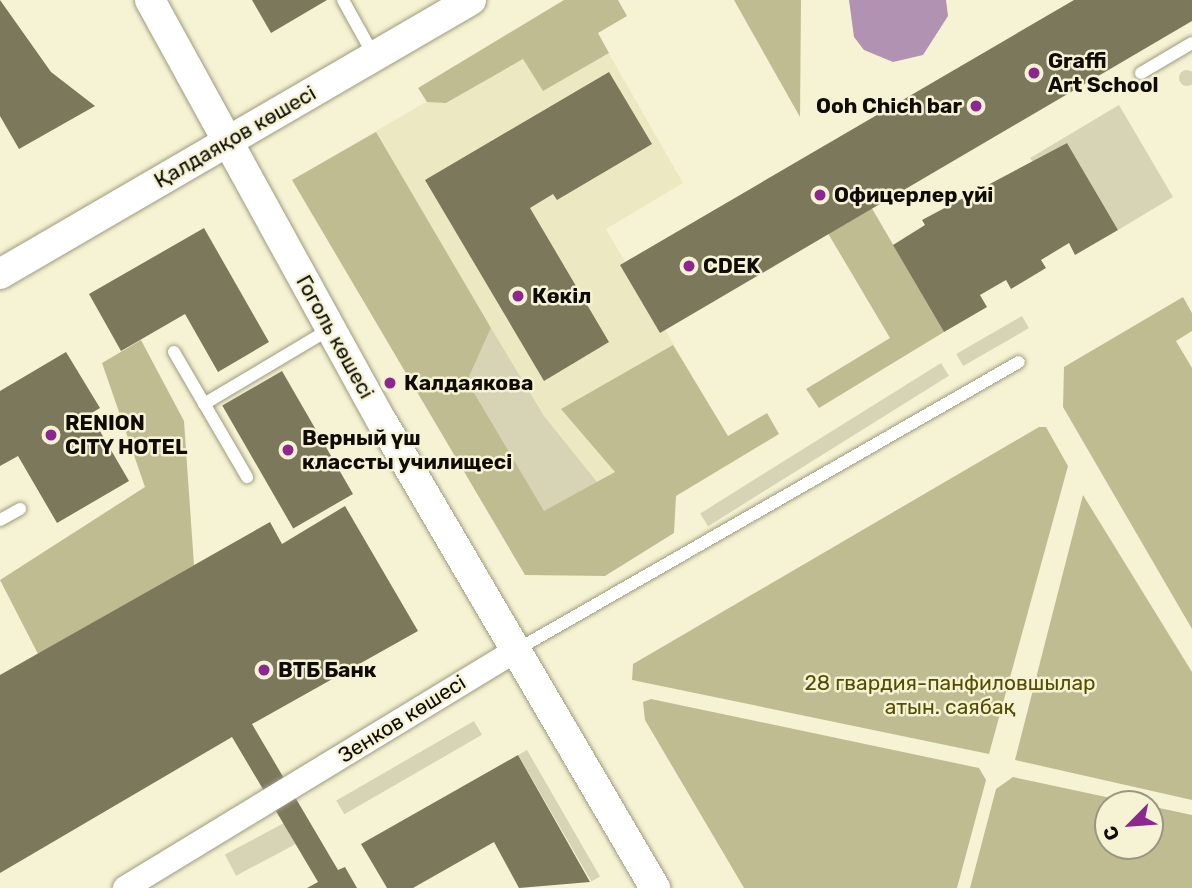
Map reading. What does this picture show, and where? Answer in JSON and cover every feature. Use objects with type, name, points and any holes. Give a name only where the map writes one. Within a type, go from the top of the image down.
[{"type":"street","name":"Гоголь көшесі","points":[[149,0],[331,328],[655,888]]},
{"type":"street","name":"Қалдаяқов көшесі","points":[[0,274],[471,0]]},
{"type":"street","name":"Зенков көшесі","points":[[125,888],[518,649]]},
{"type":"lane","points":[[344,0],[374,56]]},
{"type":"lane","points":[[1141,73],[1192,43]]},
{"type":"lane","points":[[204,404],[331,328]]},
{"type":"lane","points":[[174,352],[247,477]]},
{"type":"lane","name":"Зенков көшесі","points":[[518,649],[1019,362]]},
{"type":"lane","points":[[0,520],[20,509]]},
{"type":"shaded area","points":[[849,0],[946,0],[948,16],[923,55],[893,62],[864,50],[854,37]]},
{"type":"shaded area","name":"Көкіл","points":[[584,10],[683,183],[606,229],[728,437],[538,546],[316,166]]},
{"type":"shaded area","points":[[1187,70],[1193,72],[1193,84],[1187,86],[1181,84],[1179,78],[1181,72]]},
{"type":"shaded area","points":[[1119,105],[1173,197],[1118,230],[1067,143],[1033,162],[1030,158]]},
{"type":"shaded area","points":[[1022,316],[1029,328],[963,366],[956,354]]},
{"type":"shaded area","points":[[491,328],[544,416],[597,482],[544,512],[467,381]]},
{"type":"shaded area","points":[[941,363],[949,376],[708,526],[700,513]]},
{"type":"shaded area","points":[[474,721],[482,735],[344,814],[336,801]]},
{"type":"shaded area","points":[[527,750],[600,876],[591,881],[518,755]]},
{"type":"shaded area","points":[[284,823],[295,844],[236,876],[225,854]]},
{"type":"green space","points":[[564,0],[618,0],[627,16],[598,33],[609,53],[543,91],[523,59],[446,103],[427,102],[418,88]]},
{"type":"green space","points":[[734,0],[801,0],[800,117]]},
{"type":"green space","points":[[376,132],[491,328],[467,381],[544,511],[615,472],[561,409],[673,345],[728,436],[767,413],[779,434],[676,496],[674,533],[605,576],[525,575],[292,180]]},
{"type":"green space","points":[[870,205],[944,332],[819,408],[806,389],[890,338],[826,230]]},
{"type":"green space","points":[[1183,297],[1192,313],[1192,331],[1176,341],[1192,368],[1192,629],[1063,407],[1064,367]]},
{"type":"green space","points":[[141,340],[184,421],[194,565],[38,654],[0,580],[145,487],[102,363]]},
{"type":"green space","name":"28 гвардия-панфиловшылар атын. саябақ","points":[[1039,427],[1046,427],[1068,466],[989,754],[632,680],[633,664]]},
{"type":"green space","points":[[1083,495],[1192,672],[1192,800],[1164,794],[1164,790],[1148,790],[1015,760]]},
{"type":"green space","points":[[651,699],[979,768],[986,780],[957,888],[744,888],[645,720],[643,702]]},
{"type":"green space","points":[[1013,777],[1094,794],[1094,860],[1164,860],[1164,809],[1192,815],[1192,888],[970,888],[996,789]]},
{"type":"building","points":[[0,0],[51,72],[95,106],[19,149],[0,116]]},
{"type":"building","points":[[252,0],[327,0],[271,33]]},
{"type":"building","name":"Офицерлер үйі","points":[[1074,0],[1192,0],[1192,21],[660,333],[620,265]]},
{"type":"building","points":[[609,72],[652,144],[557,200],[553,194],[530,208],[609,342],[544,381],[425,180]]},
{"type":"building","points":[[1067,143],[1118,230],[1075,255],[1069,243],[1041,260],[1046,268],[1011,289],[1006,280],[980,295],[987,307],[944,332],[893,245],[925,225],[922,220]]},
{"type":"building","points":[[204,228],[269,342],[218,372],[185,314],[121,351],[89,294]]},
{"type":"building","name":"RENION CITY HOTEL","points":[[66,352],[100,408],[90,414],[129,481],[57,523],[18,456],[0,466],[0,391]]},
{"type":"building","name":"Верный үш классты училищесі","points":[[282,371],[353,494],[293,528],[222,406]]},
{"type":"building","points":[[345,506],[418,631],[252,724],[338,870],[345,867],[357,888],[307,888],[318,882],[232,737],[0,873],[0,675],[270,522],[282,544]]},
{"type":"building","points":[[518,755],[590,882],[519,888],[494,842],[413,888],[387,888],[361,844]]},
{"type":"place","name":"Graffi Art School","points":[[1034,73]]},
{"type":"place","name":"Ooh Chich bar","points":[[976,106]]},
{"type":"place","name":"Офицерлер үйі","points":[[820,195]]},
{"type":"place","name":"CDEK","points":[[689,266]]},
{"type":"place","name":"Көкіл","points":[[518,296]]},
{"type":"place","name":"Калдаякова","points":[[390,383]]},
{"type":"place","name":"RENION CITY HOTEL","points":[[51,435]]},
{"type":"place","name":"Верный үш классты училищесі","points":[[288,450]]},
{"type":"place","name":"ВТБ Банк","points":[[264,670]]}]
